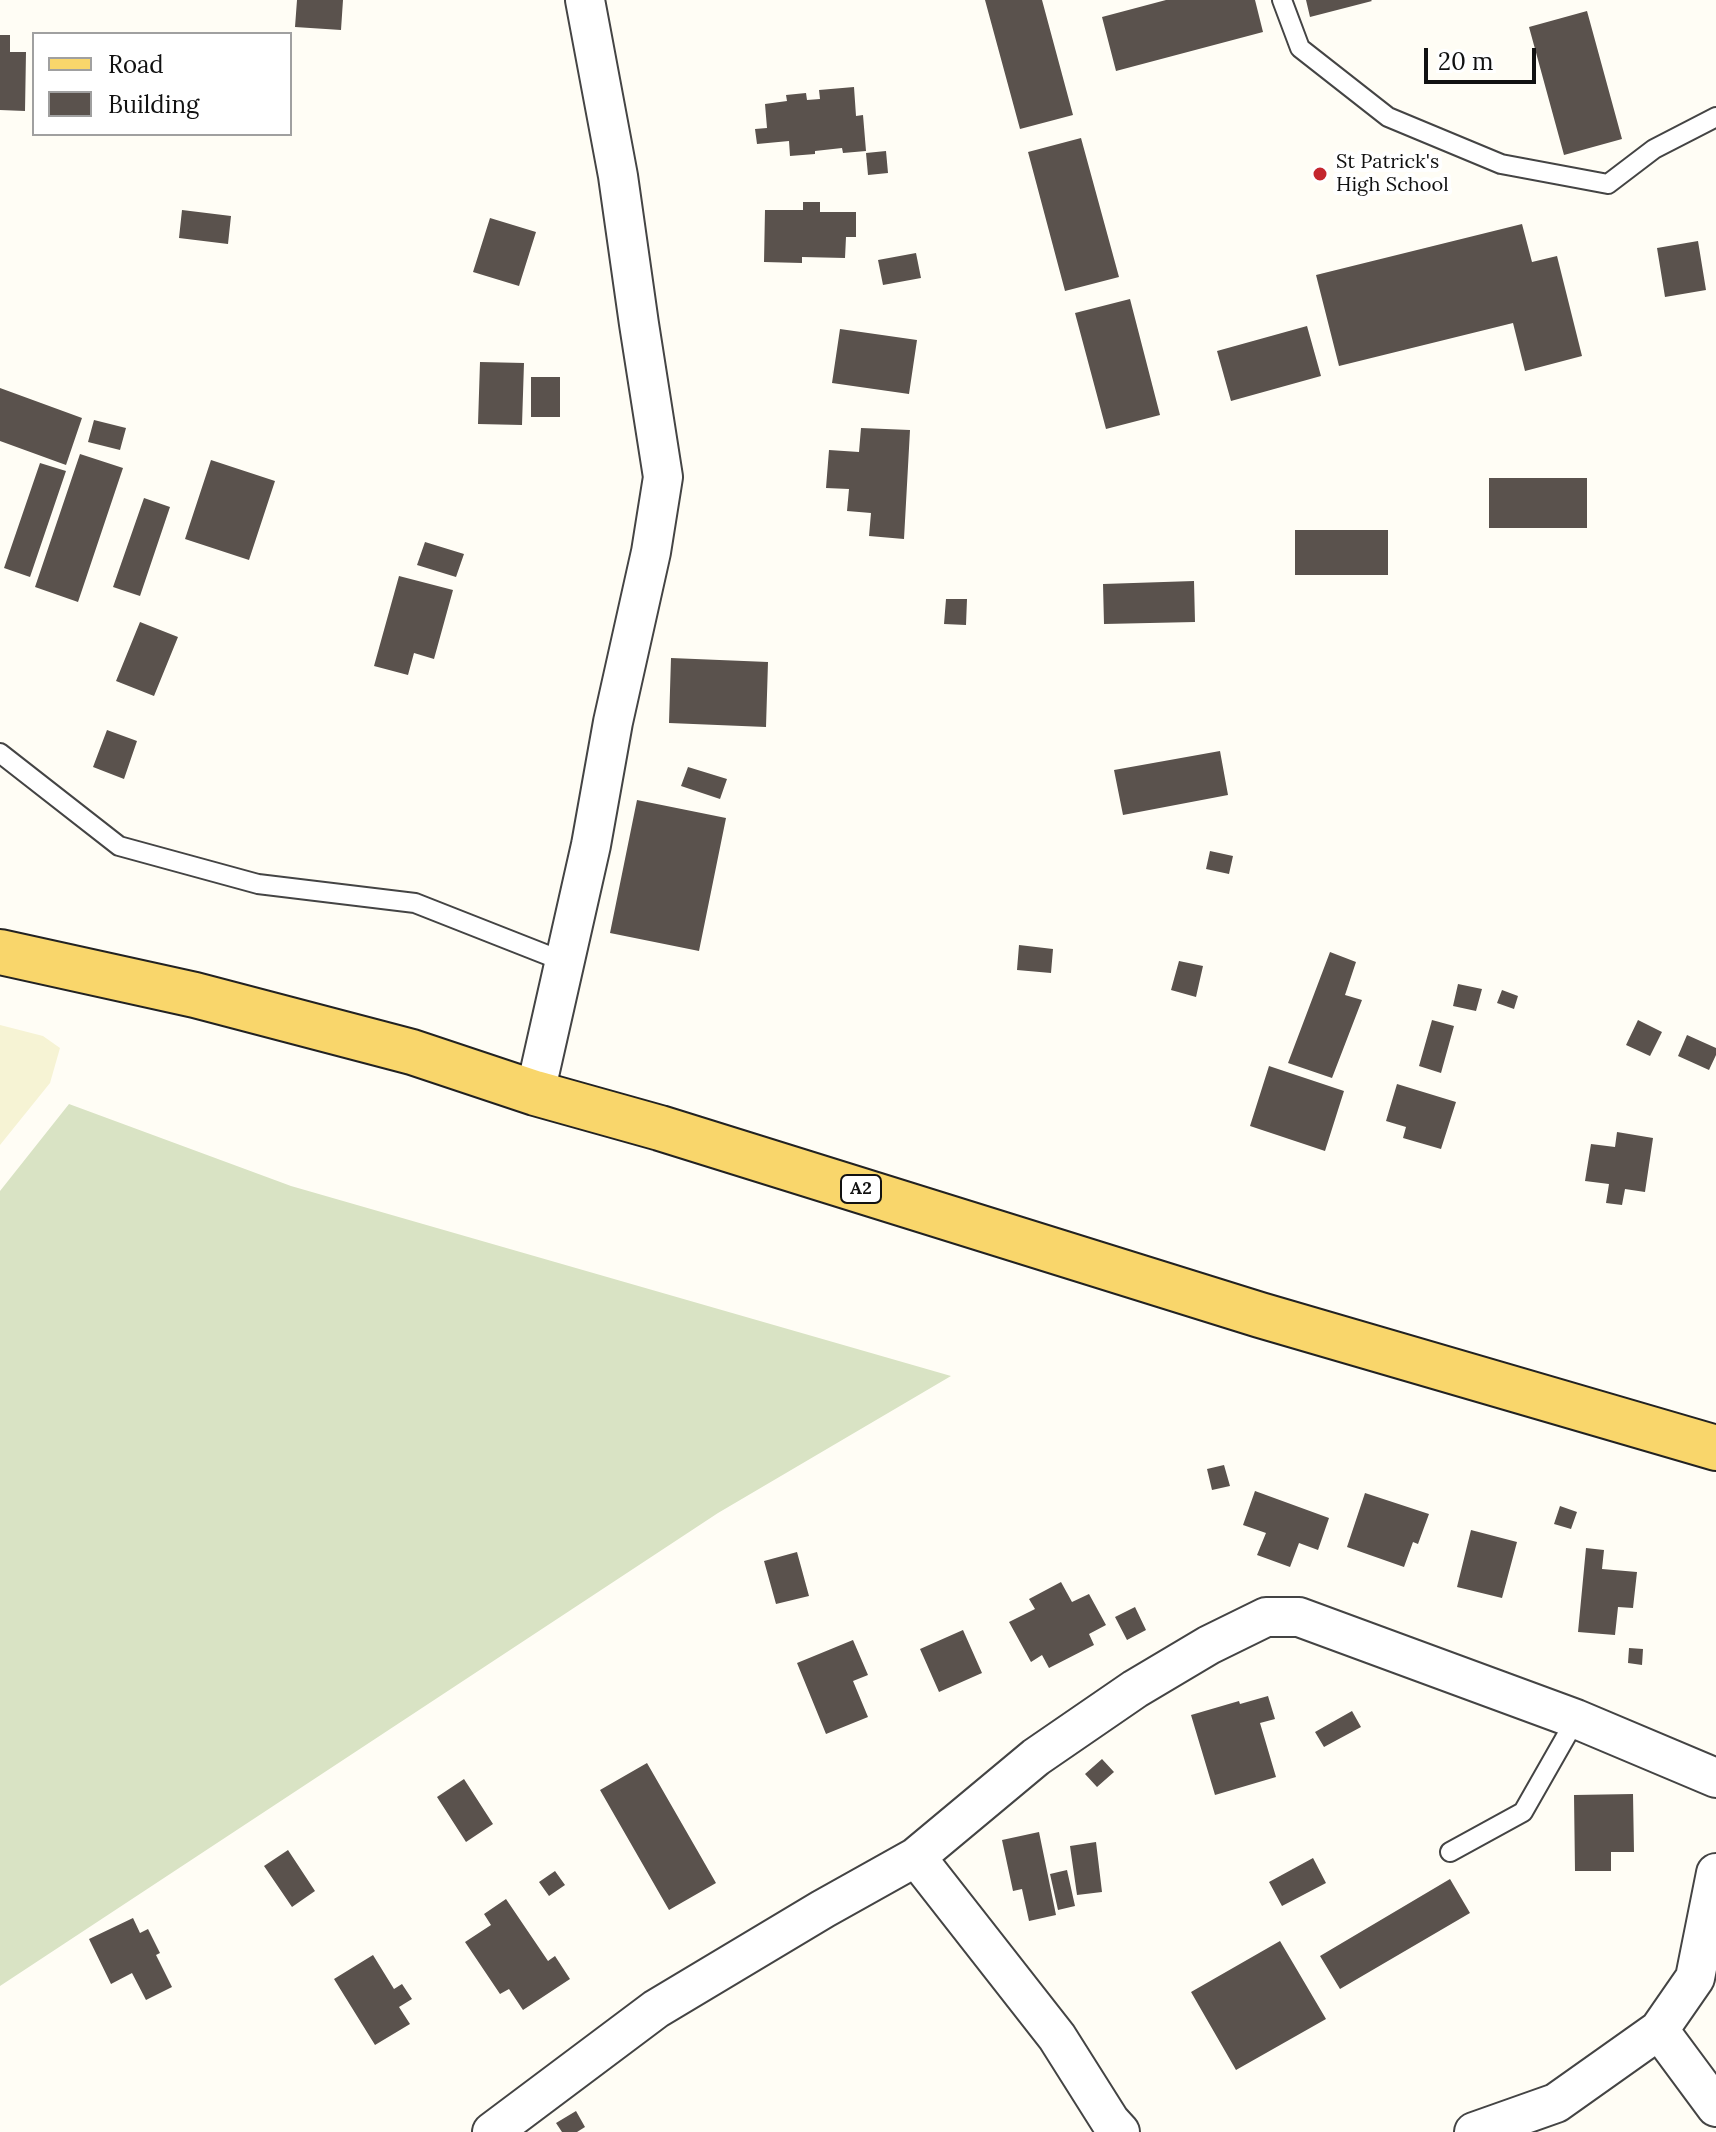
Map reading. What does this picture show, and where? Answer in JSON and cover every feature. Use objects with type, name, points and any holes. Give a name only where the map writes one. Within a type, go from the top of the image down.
[{"type":"main road","name":"A2","points":[[0,952],[224,1002],[412,1052],[535,1093],[690,1137],[1275,1320],[1716,1448]]},
{"type":"street","points":[[535,1093],[591,845],[613,722],[651,552],[663,477],[618,176],[585,0]]},
{"type":"street","points":[[492,2132],[656,2009],[916,1857],[1036,1757],[1122,1697],[1209,1645],[1266,1617],[1299,1617],[1576,1719],[1716,1778]]},
{"type":"street","points":[[916,1857],[1057,2037],[1120,2132]]},
{"type":"street","points":[[1474,2132],[1556,2103],[1659,2030],[1695,1978],[1716,1873]]},
{"type":"street","points":[[1659,2030],[1716,2107]]},
{"type":"lane","points":[[1282,0],[1300,48],[1388,117],[1501,164],[1608,184],[1654,149],[1716,117]]},
{"type":"lane","points":[[0,753],[119,846],[258,884],[415,903],[565,962]]},
{"type":"lane","points":[[1450,1852],[1523,1812],[1576,1719]]},
{"type":"shaded area","points":[[0,1025],[43,1036],[60,1048],[50,1083],[0,1145]]},
{"type":"green space","points":[[69,1104],[291,1186],[951,1376],[718,1513],[0,1986],[0,1191]]},
{"type":"building","points":[[297,0],[343,0],[341,30],[295,27]]},
{"type":"building","points":[[985,0],[1042,0],[1073,115],[1020,129]]},
{"type":"building","points":[[1166,0],[1255,0],[1263,32],[1116,71],[1102,17]]},
{"type":"building","points":[[1306,0],[1371,0],[1372,1],[1310,17]]},
{"type":"building","points":[[1587,11],[1622,139],[1564,155],[1529,27]]},
{"type":"building","points":[[0,35],[10,35],[10,52],[26,52],[25,111],[0,110]]},
{"type":"building","points":[[854,87],[856,116],[863,115],[866,151],[843,153],[842,148],[790,156],[789,141],[757,144],[755,129],[767,128],[765,104],[787,101],[786,95],[806,93],[807,100],[820,99],[819,90]]},
{"type":"building","points":[[1081,138],[1119,277],[1065,291],[1028,152]]},
{"type":"building","points":[[886,151],[888,173],[868,175],[866,153]]},
{"type":"building","points":[[803,202],[820,202],[820,212],[856,212],[856,237],[846,237],[845,258],[802,257],[802,263],[764,262],[765,210],[803,210]]},
{"type":"building","points":[[182,210],[231,216],[228,244],[179,238]]},
{"type":"building","points":[[490,218],[536,232],[519,286],[473,272]]},
{"type":"building","points":[[1522,224],[1532,262],[1557,256],[1582,356],[1525,371],[1513,323],[1339,366],[1316,275]]},
{"type":"building","points":[[1698,241],[1706,290],[1665,297],[1657,248]]},
{"type":"building","points":[[916,253],[921,278],[883,285],[878,260]]},
{"type":"building","points":[[1130,299],[1160,415],[1106,429],[1075,313]]},
{"type":"building","points":[[1307,326],[1321,376],[1231,401],[1217,351]]},
{"type":"building","points":[[840,329],[917,340],[909,394],[832,383]]},
{"type":"building","points":[[480,362],[524,363],[522,425],[478,424]]},
{"type":"building","points":[[531,377],[560,377],[560,417],[531,417]]},
{"type":"building","points":[[0,388],[82,418],[66,465],[0,441]]},
{"type":"building","points":[[94,420],[126,428],[120,450],[88,442]]},
{"type":"building","points":[[861,428],[910,430],[904,539],[869,536],[871,513],[847,511],[849,489],[826,488],[829,450],[859,452]]},
{"type":"building","points":[[80,454],[123,468],[78,602],[35,587]]},
{"type":"building","points":[[211,460],[275,481],[249,560],[185,539]]},
{"type":"building","points":[[40,463],[66,471],[30,577],[4,568]]},
{"type":"building","points":[[1489,478],[1587,478],[1587,528],[1489,528]]},
{"type":"building","points":[[144,498],[170,507],[140,596],[113,587]]},
{"type":"building","points":[[1295,530],[1388,530],[1388,575],[1295,575]]},
{"type":"building","points":[[425,542],[464,554],[456,577],[417,565]]},
{"type":"building","points":[[399,576],[453,590],[434,659],[414,653],[408,675],[374,666]]},
{"type":"building","points":[[1194,581],[1195,622],[1104,624],[1103,584]]},
{"type":"building","points":[[946,599],[967,599],[966,625],[944,624]]},
{"type":"building","points":[[140,622],[178,637],[154,696],[116,681]]},
{"type":"building","points":[[671,658],[768,662],[766,727],[669,723]]},
{"type":"building","points":[[107,730],[137,741],[124,779],[93,767]]},
{"type":"building","points":[[1220,751],[1228,795],[1123,815],[1114,770]]},
{"type":"building","points":[[688,767],[727,779],[720,799],[681,786]]},
{"type":"building","points":[[637,800],[726,818],[699,951],[610,933]]},
{"type":"building","points":[[1210,851],[1233,856],[1229,874],[1206,869]]},
{"type":"building","points":[[1019,945],[1053,949],[1051,973],[1017,970]]},
{"type":"building","points":[[1330,952],[1356,962],[1345,995],[1362,1000],[1332,1078],[1288,1063]]},
{"type":"building","points":[[1179,961],[1203,966],[1196,997],[1171,990]]},
{"type":"building","points":[[1458,984],[1482,989],[1476,1011],[1453,1006]]},
{"type":"building","points":[[1502,990],[1518,996],[1514,1009],[1497,1003]]},
{"type":"building","points":[[1432,1020],[1454,1026],[1441,1073],[1419,1066]]},
{"type":"building","points":[[1638,1020],[1662,1032],[1650,1056],[1626,1045]]},
{"type":"building","points":[[1687,1035],[1716,1048],[1709,1070],[1678,1056]]},
{"type":"building","points":[[1269,1066],[1344,1091],[1325,1151],[1250,1126]]},
{"type":"building","points":[[1397,1084],[1456,1102],[1441,1149],[1403,1138],[1406,1127],[1386,1121]]},
{"type":"building","points":[[1617,1132],[1653,1138],[1645,1192],[1625,1189],[1622,1205],[1606,1203],[1609,1184],[1585,1181],[1591,1144],[1615,1147]]},
{"type":"building","points":[[1224,1465],[1230,1486],[1212,1490],[1207,1469]]},
{"type":"building","points":[[1255,1491],[1329,1518],[1318,1550],[1299,1543],[1290,1567],[1257,1555],[1266,1533],[1243,1525]]},
{"type":"building","points":[[1365,1493],[1429,1514],[1418,1544],[1413,1542],[1404,1567],[1347,1547]]},
{"type":"building","points":[[1560,1506],[1577,1512],[1571,1529],[1554,1524]]},
{"type":"building","points":[[1471,1530],[1517,1542],[1502,1598],[1457,1587]]},
{"type":"building","points":[[1586,1548],[1604,1550],[1602,1569],[1637,1572],[1633,1608],[1618,1607],[1615,1635],[1578,1632]]},
{"type":"building","points":[[797,1552],[809,1596],[776,1604],[764,1561]]},
{"type":"building","points":[[1061,1582],[1072,1602],[1089,1594],[1106,1625],[1089,1634],[1094,1645],[1049,1668],[1042,1655],[1031,1662],[1009,1622],[1035,1609],[1029,1599]]},
{"type":"building","points":[[1135,1607],[1146,1630],[1127,1640],[1115,1617]]},
{"type":"building","points":[[963,1630],[982,1673],[939,1692],[920,1649]]},
{"type":"building","points":[[853,1640],[868,1675],[853,1681],[868,1717],[826,1734],[797,1663]]},
{"type":"building","points":[[1629,1648],[1643,1649],[1642,1665],[1628,1663]]},
{"type":"building","points":[[1268,1696],[1275,1719],[1260,1723],[1276,1777],[1215,1795],[1191,1715]]},
{"type":"building","points":[[1352,1711],[1361,1727],[1324,1747],[1315,1732]]},
{"type":"building","points":[[1102,1759],[1114,1772],[1097,1787],[1085,1774]]},
{"type":"building","points":[[647,1763],[716,1883],[669,1910],[600,1790]]},
{"type":"building","points":[[464,1779],[493,1824],[466,1842],[437,1797]]},
{"type":"building","points":[[1633,1794],[1634,1852],[1611,1852],[1611,1871],[1575,1871],[1574,1795]]},
{"type":"building","points":[[1039,1832],[1056,1915],[1029,1921],[1022,1889],[1013,1891],[1002,1840]]},
{"type":"building","points":[[1096,1842],[1102,1892],[1077,1895],[1070,1846]]},
{"type":"building","points":[[288,1850],[315,1891],[292,1907],[264,1866]]},
{"type":"building","points":[[1313,1858],[1326,1883],[1282,1906],[1269,1882]]},
{"type":"building","points":[[1067,1870],[1075,1906],[1058,1910],[1050,1874]]},
{"type":"building","points":[[555,1871],[565,1885],[549,1896],[539,1882]]},
{"type":"building","points":[[1450,1879],[1470,1913],[1340,1989],[1320,1956]]},
{"type":"building","points":[[506,1899],[548,1961],[555,1956],[570,1979],[523,2010],[509,1989],[500,1994],[465,1942],[491,1925],[484,1914]]},
{"type":"building","points":[[133,1918],[140,1933],[148,1929],[160,1953],[156,1955],[172,1987],[146,2000],[132,1973],[111,1984],[89,1939]]},
{"type":"building","points":[[1280,1941],[1326,2019],[1236,2070],[1191,1992]]},
{"type":"building","points":[[373,1955],[394,1989],[402,1984],[412,1999],[399,2007],[410,2024],[375,2045],[334,1979]]},
{"type":"building","points":[[576,2111],[585,2127],[577,2132],[562,2132],[556,2123]]},
{"type":"place","name":"St Patrick's High School","points":[[1320,174]]}]
